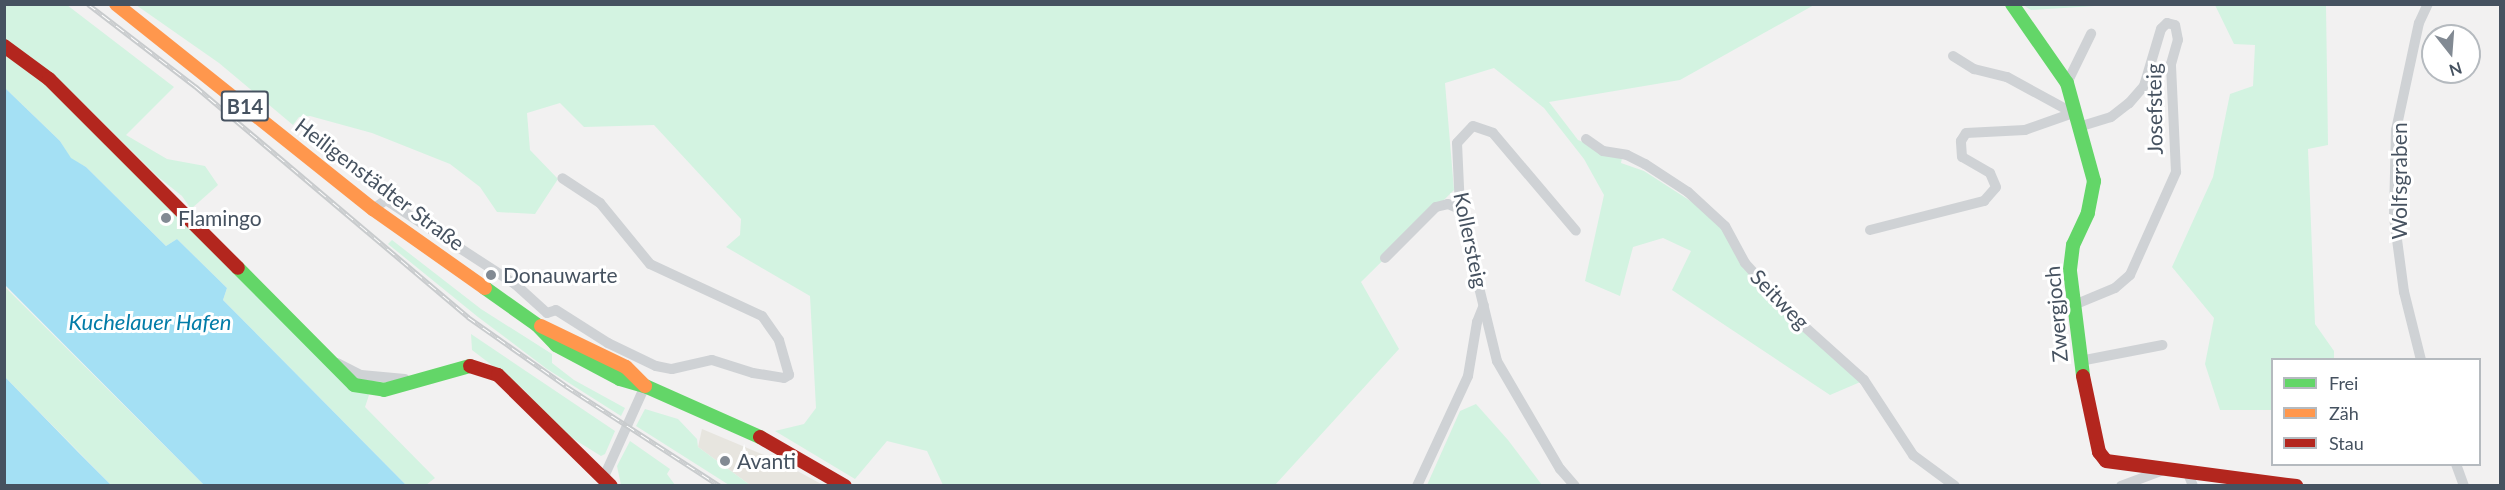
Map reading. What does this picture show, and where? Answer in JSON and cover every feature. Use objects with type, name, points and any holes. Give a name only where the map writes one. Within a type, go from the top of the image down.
[{"type":"street","name":"Heiligenstädter Straße","points":[[116,4],[373,209],[537,325],[556,345],[620,380],[645,386],[795,455],[845,486]]},
{"type":"street","name":"Zwergjoch","points":[[2012,4],[2067,83],[2073,113],[2094,182],[2088,213],[2073,245],[2070,271],[2080,361],[2096,438],[2106,461],[2182,470]]},
{"type":"street","name":"Wolfsgraben","points":[[2420,358],[2404,292],[2394,218],[2400,106],[2419,23],[2428,4]]},
{"type":"street","name":"Josefsteig","points":[[2074,305],[2115,288],[2130,274],[2176,172],[2171,64],[2178,40],[2175,25],[2167,23],[2161,29],[2144,87],[2129,103],[2111,117],[2079,127]]},
{"type":"street","points":[[2067,83],[2091,34]]},
{"type":"street","points":[[4,46],[49,79],[334,362],[349,381],[370,390],[384,390],[463,365],[483,368],[498,375],[607,482],[645,386]]},
{"type":"street","points":[[1953,56],[1974,69],[2007,77],[2073,113]]},
{"type":"street","points":[[1870,230],[1984,201],[1996,187],[1990,173],[1962,158],[1961,141],[1966,133],[2025,130],[2073,113]]},
{"type":"street","name":"Kollersteig","points":[[1575,486],[1560,469],[1504,375],[1460,209],[1457,143],[1473,126],[1486,128],[1576,231]]},
{"type":"street","name":"Seitweg","points":[[1586,139],[1603,151],[1627,155],[1645,164],[1688,192],[1725,226],[1745,263],[1796,319],[1864,380],[1914,455],[1955,486]]},
{"type":"street","points":[[537,325],[547,312],[556,310],[608,344],[656,366],[672,369],[712,360],[753,373],[784,378],[789,375],[779,340],[762,316],[650,264],[600,203],[562,178]]},
{"type":"street","points":[[373,209],[386,200],[516,285],[547,312]]},
{"type":"street","points":[[1385,258],[1436,207],[1448,204],[1460,209]]},
{"type":"street","points":[[1417,486],[1468,376],[1477,322],[1484,305]]},
{"type":"street","points":[[2080,361],[2162,345]]},
{"type":"street","points":[[2456,466],[2464,486]]},
{"type":"street","points":[[2182,470],[2193,486]]},
{"type":"street","points":[[2121,486],[2152,472],[2182,470],[2296,486]]},
{"type":"shaded area","points":[[702,429],[781,462],[823,485],[750,485],[698,447]]},
{"type":"green space","points":[[4,5],[67,5],[174,87],[126,135],[167,159],[205,166],[218,185],[191,209],[182,196],[157,176],[62,82],[369,395],[365,407],[435,478],[426,485],[405,484],[223,300],[227,288],[177,239],[166,246],[86,167],[71,159],[60,141],[5,88]]},
{"type":"green space","points":[[136,5],[1814,5],[1680,80],[1549,102],[1578,140],[1622,158],[1621,163],[1644,171],[1723,222],[1742,257],[1800,322],[1865,380],[1830,395],[1672,290],[1691,251],[1663,238],[1633,247],[1620,296],[1585,281],[1604,195],[1584,159],[1544,108],[1494,68],[1445,83],[1454,190],[1361,282],[1399,349],[1275,485],[943,485],[927,451],[887,441],[855,479],[775,431],[804,424],[816,408],[810,296],[726,247],[740,235],[741,219],[654,125],[584,127],[560,103],[527,113],[530,150],[558,179],[535,214],[497,212],[480,187],[450,164],[372,133],[310,116],[299,117],[293,125],[219,63]]},
{"type":"green space","points":[[2023,5],[2110,5],[2031,10]]},
{"type":"green space","points":[[2215,5],[2326,5],[2328,145],[2308,149],[2315,324],[2334,351],[2334,358],[2271,358],[2271,410],[2220,410],[2205,364],[2214,318],[2172,267],[2213,177],[2230,94],[2253,86],[2255,45],[2234,44]]},
{"type":"green space","points":[[392,240],[481,309],[552,354],[552,363],[574,380],[625,408],[621,416],[547,369],[478,317],[388,244]]},
{"type":"green space","points":[[4,286],[204,485],[111,485],[5,377]]},
{"type":"green space","points":[[471,334],[615,431],[605,454],[601,456],[564,433],[523,389],[472,350]]},
{"type":"green space","points":[[1476,404],[1508,440],[1542,485],[1427,485],[1460,411]]},
{"type":"green space","points":[[645,409],[678,419],[697,439],[698,447],[750,485],[729,485],[636,426]]},
{"type":"green space","points":[[630,441],[670,469],[667,474],[675,485],[621,485],[617,466]]},
{"type":"water","name":"Kuchelauer Hafen","points":[[5,88],[60,141],[71,158],[86,167],[166,246],[177,239],[227,288],[223,300],[406,485],[204,485],[5,285]]},
{"type":"water","points":[[5,377],[77,451],[111,485],[5,485]]},
{"type":"railway","points":[[88,4],[195,86],[468,317],[566,386],[720,486]]},
{"type":"traffic: fast","points":[[2012,4],[2067,83],[2094,181],[2088,213],[2073,245],[2070,271],[2083,376]]},
{"type":"traffic: fast","points":[[238,268],[354,385],[384,390],[470,366]]},
{"type":"traffic: fast","points":[[485,288],[537,325],[556,345],[620,379],[645,386],[760,437]]},
{"type":"traffic: slow","points":[[116,4],[373,209],[485,288]]},
{"type":"traffic: slow","points":[[541,326],[626,367],[645,386]]},
{"type":"traffic: jam","points":[[4,46],[49,79],[238,268]]},
{"type":"traffic: jam","points":[[470,366],[498,375],[611,486]]},
{"type":"traffic: jam","points":[[2083,376],[2099,452],[2106,461],[2296,486]]},
{"type":"traffic: jam","points":[[760,437],[845,486]]},
{"type":"place","name":"Flamingo","points":[[166,218]]},
{"type":"place","name":"Donauwarte","points":[[491,275]]},
{"type":"place","name":"Avanti","points":[[725,461]]}]
